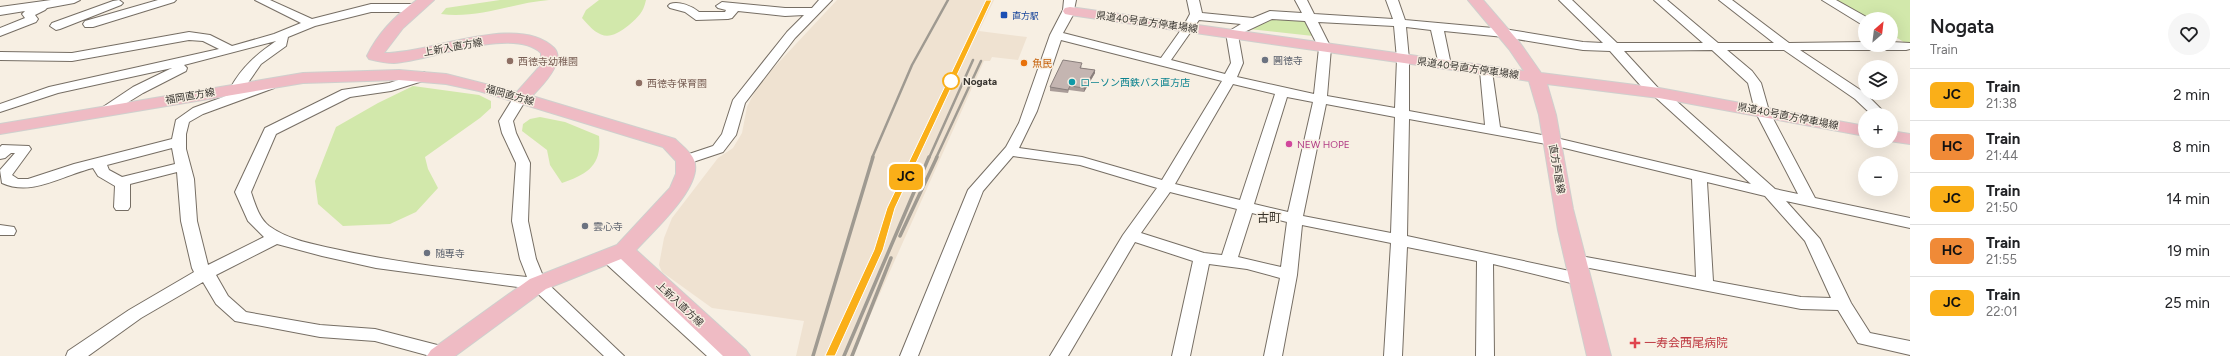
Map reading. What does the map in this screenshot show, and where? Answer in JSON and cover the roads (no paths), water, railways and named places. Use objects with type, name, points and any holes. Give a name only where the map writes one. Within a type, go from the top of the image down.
[{"type":"main road","name":"直方芦屋線","points":[[1475,0],[1504,33],[1535,77],[1552,141],[1559,188],[1579,279],[1599,356]]},
{"type":"main road","name":"上新入直方線","points":[[421,4],[386,39],[375,56],[384,58],[399,57],[474,42],[524,40],[539,43],[549,52],[548,65],[533,86],[520,98]]},
{"type":"main road","name":"県道40号直方停車場線","points":[[1070,5],[1192,22],[1232,34],[1325,48],[1656,93],[1762,110],[1858,129]]},
{"type":"main road","name":"福岡直方線","points":[[0,129],[278,81],[358,75],[424,76],[446,79],[520,98],[669,144],[685,160]]},
{"type":"main road","points":[[1898,136],[1910,139]]},
{"type":"main road","points":[[441,354],[497,312],[538,284],[616,254],[679,190],[685,174],[685,160]]},
{"type":"main road","name":"上新入直方線","points":[[616,254],[738,356]]},
{"type":"street","points":[[0,11],[74,0]]},
{"type":"street","points":[[101,0],[122,2]]},
{"type":"street","points":[[89,24],[170,0]]},
{"type":"street","points":[[261,0],[311,23]]},
{"type":"street","points":[[685,160],[718,149],[729,135],[738,102],[791,35],[813,11],[826,0]]},
{"type":"street","points":[[1163,63],[1196,14],[1193,0]]},
{"type":"street","points":[[1273,356],[1289,275],[1295,219],[1306,159],[1320,100],[1325,48],[1301,0]]},
{"type":"street","points":[[1392,0],[1400,23],[1399,31],[1404,59],[1399,239],[1393,356]]},
{"type":"street","points":[[1565,0],[1614,47],[1656,93],[1770,193],[1812,239],[1843,304],[1864,338],[1910,348]]},
{"type":"street","points":[[1660,0],[1747,74],[1754,83],[1762,110],[1809,201]]},
{"type":"street","points":[[1725,0],[1786,46],[1860,96],[1873,108]]},
{"type":"street","points":[[1828,0],[1858,17]]},
{"type":"street","points":[[56,26],[122,2]]},
{"type":"street","points":[[0,32],[32,20],[28,14],[32,11],[58,3]]},
{"type":"street","points":[[0,108],[54,90],[231,50],[282,35],[311,23],[370,4],[421,4]]},
{"type":"street","points":[[722,6],[735,8],[753,5],[784,12],[813,11]]},
{"type":"street","points":[[909,356],[976,190],[988,173],[1010,151],[1021,134],[1056,36],[1070,5]]},
{"type":"street","points":[[674,6],[689,10],[696,16],[728,15],[735,8]]},
{"type":"street","points":[[1059,356],[1130,236],[1166,186],[1205,118],[1221,95],[1236,63],[1232,34],[1270,14],[1400,23],[1504,33],[1583,46],[1786,46],[1908,48]]},
{"type":"street","points":[[1192,22],[1254,22]]},
{"type":"street","points":[[1437,27],[1445,65]]},
{"type":"street","points":[[238,87],[243,77],[254,63],[282,43],[282,35]]},
{"type":"street","points":[[0,56],[72,57],[189,36],[206,38],[231,50]]},
{"type":"street","points":[[1056,36],[1282,92],[1320,100],[1493,129],[1552,141],[1770,193],[1910,223]]},
{"type":"street","points":[[1898,42],[1908,48]]},
{"type":"street","points":[[104,110],[170,73],[211,55]]},
{"type":"street","points":[[1486,71],[1493,129]]},
{"type":"street","points":[[424,76],[391,87],[347,93],[270,131],[243,192],[254,219],[262,228],[276,238],[358,260],[538,284]]},
{"type":"street","points":[[278,81],[198,111],[184,120],[179,134],[179,142],[189,221],[200,268],[206,274],[222,300],[242,317],[320,331],[375,335],[441,354]]},
{"type":"street","points":[[1228,262],[1282,92]]},
{"type":"street","points":[[520,98],[506,122],[509,133],[523,163],[520,221],[528,259],[538,284],[612,355]]},
{"type":"street","points":[[0,154],[7,148],[24,149],[22,155],[4,175],[7,180],[22,185],[98,162],[179,142]]},
{"type":"street","points":[[1010,151],[1082,161],[1166,186],[1295,219],[1485,257],[1579,279]]},
{"type":"street","points":[[98,162],[103,173],[123,184],[122,207]]},
{"type":"street","points":[[120,182],[183,166]]},
{"type":"street","points":[[1699,176],[1705,285]]},
{"type":"street","points":[[1130,236],[1202,258],[1289,275]]},
{"type":"street","points":[[75,356],[135,314],[206,274],[276,238]]},
{"type":"street","points":[[616,254],[719,356]]},
{"type":"street","points":[[1485,257],[1485,356]]},
{"type":"street","points":[[1181,356],[1202,258]]},
{"type":"street","points":[[1575,260],[1801,303],[1843,304]]},
{"type":"railway","points":[[872,158],[912,65],[948,0]]},
{"type":"railway","points":[[915,158],[989,0]]},
{"type":"railway","points":[[929,158],[973,60]]},
{"type":"railway","points":[[936,158],[981,61]]},
{"type":"railway","points":[[813,356],[873,157]]},
{"type":"railway","points":[[830,356],[879,250],[891,208],[915,157]]},
{"type":"railway","points":[[844,356],[929,157]]},
{"type":"railway","points":[[900,236],[937,157]]},
{"type":"railway","points":[[852,356],[891,258]]},
{"type":"train","name":"JC","points":[[830,356],[879,250],[891,208],[916,158],[989,0]]},
{"type":"place","name":"直方駅","points":[[1004,15]]},
{"type":"place","name":"圓徳寺","points":[[1265,60]]},
{"type":"place","name":"西徳寺幼稚園","points":[[510,61]]},
{"type":"place","name":"魚民","points":[[1024,63]]},
{"type":"place","name":"Nogata","points":[[951,81]]},
{"type":"place","name":"ローソン西鉄バス直方店","points":[[1072,82]]},
{"type":"place","name":"西徳寺保育園","points":[[639,83]]},
{"type":"place","name":"NEW HOPE","points":[[1289,144]]},
{"type":"place","name":"雲心寺","points":[[585,226]]},
{"type":"place","name":"随専寺","points":[[427,253]]},
{"type":"place","name":"一寿会西尾病院","points":[[1635,343]]},
{"type":"district","name":"古町","points":[[1269,218]]}]
